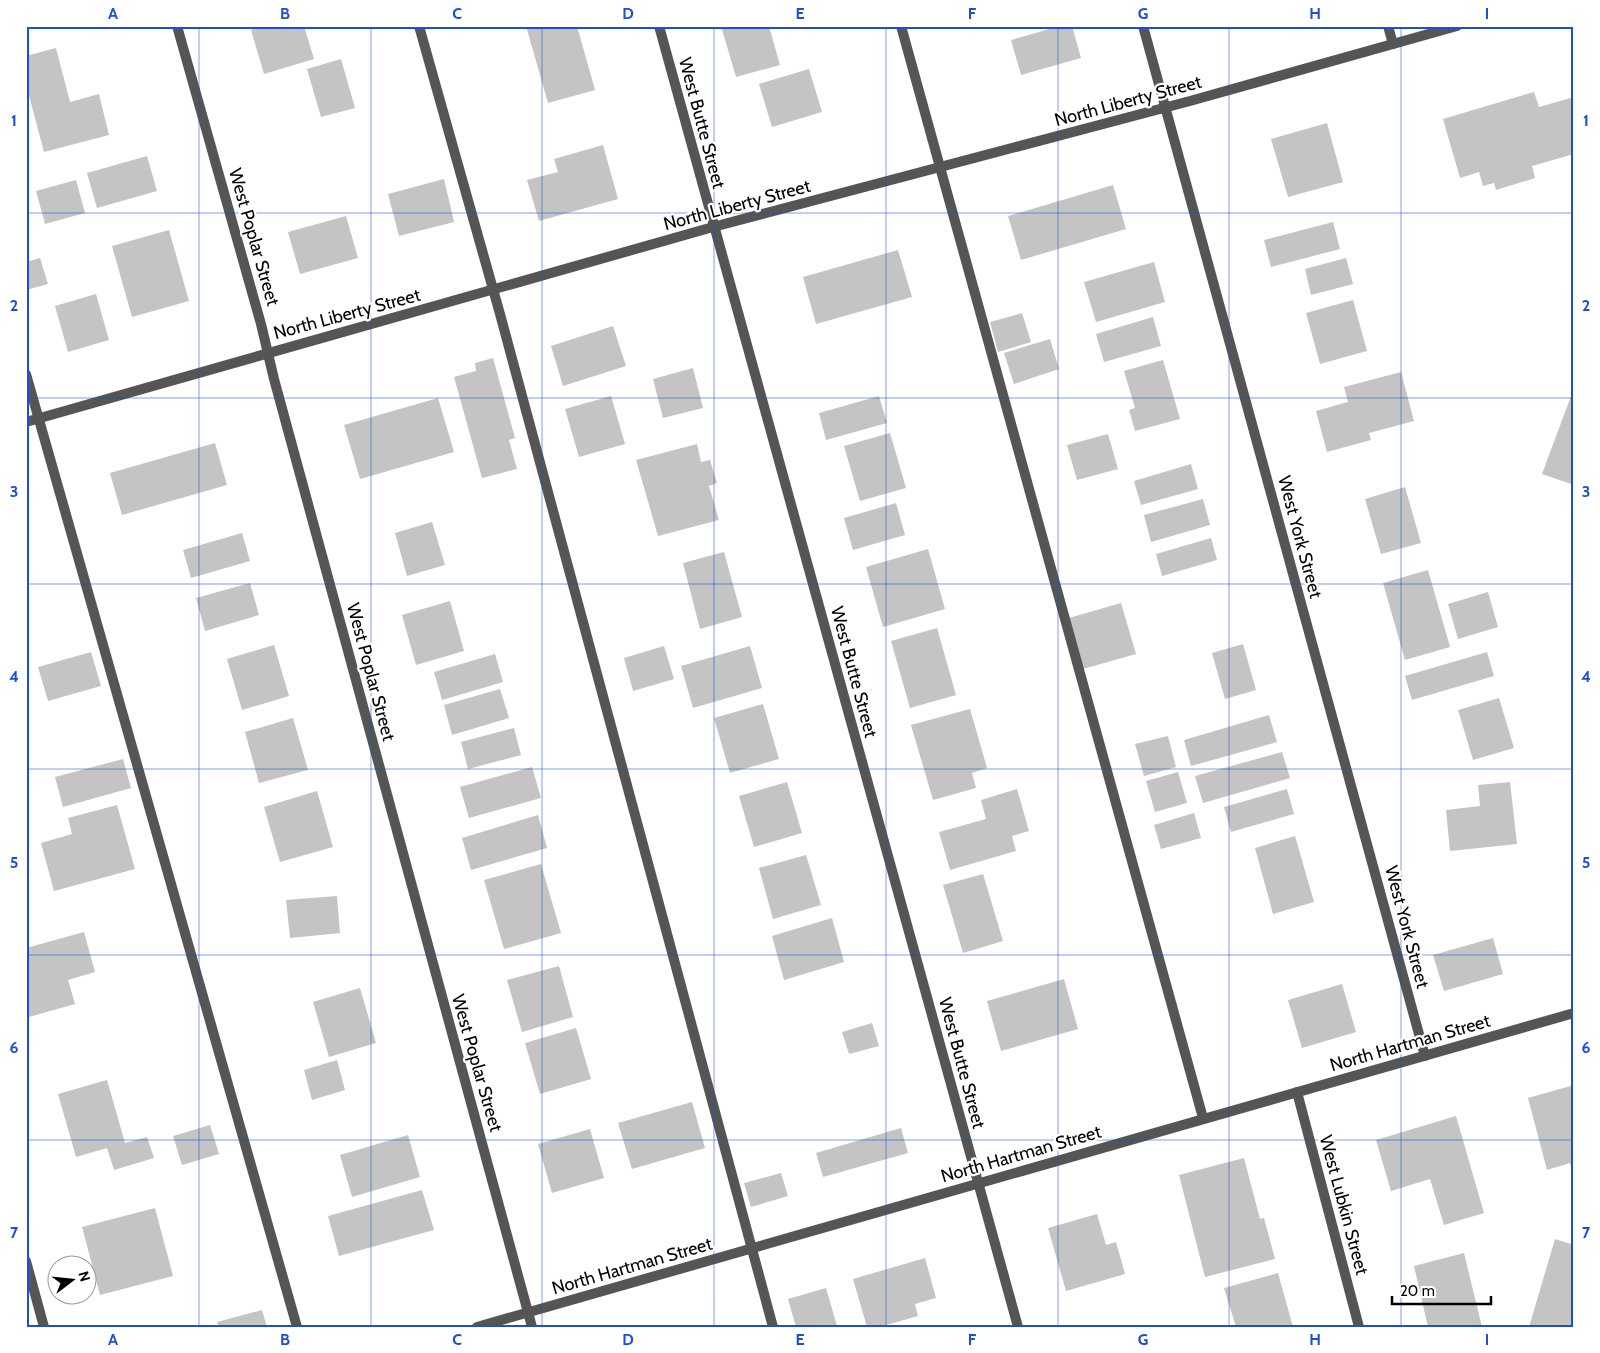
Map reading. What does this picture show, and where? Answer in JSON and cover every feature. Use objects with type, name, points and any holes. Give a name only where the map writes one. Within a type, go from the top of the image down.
[{"type":"street","name":"West Poplar Street","points":[[177,26],[268,352],[532,1327]]},
{"type":"street","points":[[419,26],[493,291],[773,1327]]},
{"type":"street","name":"West Butte Street","points":[[659,26],[1018,1327]]},
{"type":"street","points":[[902,26],[1203,1118]]},
{"type":"street","name":"West York Street","points":[[1143,26],[1425,1056]]},
{"type":"street","points":[[1388,26],[1393,44]]},
{"type":"street","name":"North Liberty Street","points":[[26,422],[713,227],[1166,108],[1458,26]]},
{"type":"street","points":[[26,374],[297,1327]]},
{"type":"street","name":"North Hartman Street","points":[[478,1327],[1574,1013]]},
{"type":"street","name":"West Lubkin Street","points":[[1297,1092],[1359,1327]]},
{"type":"street","points":[[26,1261],[44,1327]]},
{"type":"building","points":[[263,26],[304,26],[314,59],[264,74],[251,30]]},
{"type":"building","points":[[526,26],[577,26],[595,90],[548,103]]},
{"type":"building","points":[[721,26],[769,26],[780,65],[736,77]]},
{"type":"building","points":[[1060,26],[1072,26],[1081,58],[1021,75],[1011,40]]},
{"type":"building","points":[[56,48],[70,102],[99,94],[109,135],[44,152],[26,84],[26,56]]},
{"type":"building","points":[[341,59],[355,108],[321,117],[307,69]]},
{"type":"building","points":[[809,69],[822,112],[772,127],[759,84]]},
{"type":"building","points":[[1534,92],[1539,107],[1574,97],[1574,154],[1532,166],[1535,178],[1496,190],[1494,183],[1483,186],[1479,172],[1460,178],[1443,119]]},
{"type":"building","points":[[1327,123],[1343,182],[1288,197],[1271,139]]},
{"type":"building","points":[[603,145],[618,199],[539,221],[527,180],[558,172],[554,159]]},
{"type":"building","points":[[147,156],[157,191],[97,208],[87,173]]},
{"type":"building","points":[[444,179],[454,222],[399,236],[388,194]]},
{"type":"building","points":[[76,180],[85,213],[45,224],[36,191]]},
{"type":"building","points":[[1113,185],[1126,229],[1021,260],[1008,216]]},
{"type":"building","points":[[346,216],[358,258],[300,274],[288,232]]},
{"type":"building","points":[[1333,222],[1340,249],[1271,267],[1264,240]]},
{"type":"building","points":[[169,230],[189,301],[132,317],[112,246]]},
{"type":"building","points":[[898,250],[912,297],[816,324],[803,277]]},
{"type":"building","points":[[40,258],[48,284],[26,290],[26,262]]},
{"type":"building","points":[[1346,258],[1353,284],[1311,295],[1305,269]]},
{"type":"building","points":[[1154,262],[1165,302],[1096,322],[1084,282]]},
{"type":"building","points":[[96,294],[109,340],[68,352],[55,306]]},
{"type":"building","points":[[1353,300],[1367,351],[1320,364],[1306,313]]},
{"type":"building","points":[[1022,313],[1031,342],[998,352],[990,322]]},
{"type":"building","points":[[1153,317],[1161,346],[1104,362],[1096,334]]},
{"type":"building","points":[[613,326],[626,366],[563,386],[551,346]]},
{"type":"building","points":[[1050,339],[1059,369],[1014,384],[1004,353]]},
{"type":"building","points":[[493,358],[515,438],[509,440],[517,469],[482,478],[454,377],[476,371],[475,363]]},
{"type":"building","points":[[1163,360],[1180,419],[1135,431],[1129,410],[1135,408],[1124,371]]},
{"type":"building","points":[[693,368],[703,408],[663,418],[653,379]]},
{"type":"building","points":[[1401,372],[1414,421],[1369,433],[1371,440],[1327,452],[1316,411],[1348,402],[1344,387]]},
{"type":"building","points":[[1574,388],[1574,485],[1542,474]]},
{"type":"building","points":[[611,396],[625,444],[579,457],[565,409]]},
{"type":"building","points":[[879,396],[887,423],[826,440],[819,413]]},
{"type":"building","points":[[438,398],[454,452],[360,479],[344,425]]},
{"type":"building","points":[[890,433],[906,488],[860,501],[844,446]]},
{"type":"building","points":[[1108,434],[1118,469],[1077,480],[1067,445]]},
{"type":"building","points":[[215,443],[227,485],[122,515],[110,473]]},
{"type":"building","points":[[697,444],[701,462],[710,460],[717,483],[709,486],[719,520],[658,536],[636,460]]},
{"type":"building","points":[[1191,464],[1198,489],[1141,505],[1134,481]]},
{"type":"building","points":[[1405,487],[1421,543],[1381,554],[1365,499]]},
{"type":"building","points":[[1203,499],[1210,525],[1151,542],[1144,515]]},
{"type":"building","points":[[896,503],[905,535],[853,550],[844,518]]},
{"type":"building","points":[[432,522],[445,565],[407,576],[395,533]]},
{"type":"building","points":[[242,533],[250,561],[191,578],[183,550]]},
{"type":"building","points":[[1211,538],[1217,560],[1162,576],[1156,554]]},
{"type":"building","points":[[928,549],[945,609],[883,627],[866,567]]},
{"type":"building","points":[[724,552],[742,617],[700,629],[683,563]]},
{"type":"building","points":[[1428,570],[1450,647],[1405,660],[1383,583]]},
{"type":"building","points":[[250,583],[259,615],[205,631],[196,598]]},
{"type":"building","points":[[1488,592],[1498,627],[1458,639],[1448,604]]},
{"type":"building","points":[[450,601],[464,651],[416,665],[402,615]]},
{"type":"building","points":[[1121,603],[1136,654],[1083,669],[1069,618]]},
{"type":"building","points":[[937,628],[956,695],[910,708],[891,641]]},
{"type":"building","points":[[1243,644],[1256,690],[1225,699],[1212,653]]},
{"type":"building","points":[[274,645],[289,696],[242,710],[227,659]]},
{"type":"building","points":[[664,646],[674,679],[633,691],[624,658]]},
{"type":"building","points":[[750,646],[762,688],[693,708],[681,666]]},
{"type":"building","points":[[91,652],[101,686],[48,701],[38,667]]},
{"type":"building","points":[[1487,652],[1494,676],[1412,700],[1405,676]]},
{"type":"building","points":[[495,654],[503,682],[442,700],[434,672]]},
{"type":"building","points":[[500,689],[509,718],[452,735],[444,705]]},
{"type":"building","points":[[1499,698],[1514,748],[1473,760],[1458,710]]},
{"type":"building","points":[[763,704],[779,759],[730,773],[714,718]]},
{"type":"building","points":[[970,709],[987,768],[972,773],[976,788],[933,800],[911,725]]},
{"type":"building","points":[[1269,715],[1277,742],[1191,766],[1184,740]]},
{"type":"building","points":[[293,718],[308,770],[259,783],[245,732]]},
{"type":"building","points":[[514,728],[521,755],[468,769],[461,742]]},
{"type":"building","points":[[1168,736],[1176,767],[1144,776],[1135,744]]},
{"type":"building","points":[[1282,752],[1290,778],[1203,803],[1195,776]]},
{"type":"building","points":[[123,759],[131,788],[63,807],[55,777]]},
{"type":"building","points":[[532,767],[541,798],[469,818],[460,787]]},
{"type":"building","points":[[1178,772],[1187,803],[1155,812],[1146,781]]},
{"type":"building","points":[[787,782],[802,833],[754,847],[739,796]]},
{"type":"building","points":[[1510,782],[1517,844],[1450,851],[1446,810],[1480,806],[1478,785]]},
{"type":"building","points":[[1017,789],[1029,831],[1012,836],[1016,851],[950,870],[939,832],[986,819],[981,800]]},
{"type":"building","points":[[1287,789],[1294,814],[1231,832],[1224,807]]},
{"type":"building","points":[[317,791],[333,847],[280,862],[264,807]]},
{"type":"building","points":[[117,805],[135,869],[54,891],[41,843],[72,834],[68,818]]},
{"type":"building","points":[[1194,813],[1201,838],[1161,849],[1154,825]]},
{"type":"building","points":[[538,815],[547,848],[471,870],[462,838]]},
{"type":"building","points":[[1295,836],[1314,902],[1273,914],[1255,848]]},
{"type":"building","points":[[806,855],[821,905],[773,919],[759,868]]},
{"type":"building","points":[[541,864],[561,933],[504,949],[484,880]]},
{"type":"building","points":[[983,874],[1003,941],[963,953],[943,885]]},
{"type":"building","points":[[337,896],[340,933],[290,938],[286,900]]},
{"type":"building","points":[[832,918],[844,962],[784,980],[772,936]]},
{"type":"building","points":[[84,932],[95,972],[68,980],[75,1004],[29,1017],[26,1005],[26,948]]},
{"type":"building","points":[[1493,938],[1503,974],[1444,991],[1433,955]]},
{"type":"building","points":[[559,966],[573,1017],[522,1032],[507,980]]},
{"type":"building","points":[[1064,979],[1078,1029],[1001,1051],[987,1001]]},
{"type":"building","points":[[1342,984],[1356,1032],[1302,1048],[1288,1000]]},
{"type":"building","points":[[360,988],[376,1043],[329,1057],[313,1002]]},
{"type":"building","points":[[872,1023],[879,1046],[849,1054],[842,1032]]},
{"type":"building","points":[[576,1028],[591,1079],[540,1094],[525,1043]]},
{"type":"building","points":[[337,1060],[345,1090],[312,1100],[304,1070]]},
{"type":"building","points":[[107,1080],[125,1143],[147,1137],[154,1158],[114,1170],[107,1148],[76,1157],[58,1094]]},
{"type":"building","points":[[1574,1085],[1573,1175],[1570,1163],[1547,1170],[1528,1098]]},
{"type":"building","points":[[692,1102],[705,1148],[632,1169],[618,1123]]},
{"type":"building","points":[[1456,1116],[1484,1213],[1444,1225],[1430,1179],[1391,1191],[1376,1140]]},
{"type":"building","points":[[210,1125],[219,1154],[182,1165],[173,1136]]},
{"type":"building","points":[[901,1128],[908,1153],[823,1177],[816,1153]]},
{"type":"building","points":[[590,1129],[604,1178],[552,1193],[538,1144]]},
{"type":"building","points":[[408,1135],[420,1177],[352,1197],[340,1155]]},
{"type":"building","points":[[1244,1158],[1260,1219],[1264,1218],[1275,1259],[1205,1277],[1179,1175]]},
{"type":"building","points":[[781,1173],[788,1196],[751,1207],[744,1183]]},
{"type":"building","points":[[422,1190],[434,1230],[339,1256],[328,1216]]},
{"type":"building","points":[[155,1208],[173,1276],[100,1295],[98,1287],[98,1256],[90,1256],[82,1227]]},
{"type":"building","points":[[1097,1214],[1106,1245],[1116,1242],[1125,1274],[1066,1291],[1048,1228]]},
{"type":"building","points":[[1555,1239],[1574,1245],[1574,1327],[1529,1327]]},
{"type":"building","points":[[1464,1253],[1482,1327],[1428,1327],[1414,1266]]},
{"type":"building","points":[[925,1258],[936,1298],[915,1304],[918,1316],[879,1327],[867,1327],[853,1279]]},
{"type":"building","points":[[1278,1273],[1293,1327],[1236,1327],[1224,1288]]},
{"type":"building","points":[[826,1288],[837,1326],[796,1327],[788,1299]]},
{"type":"building","points":[[262,1310],[267,1327],[219,1327],[217,1322]]}]
